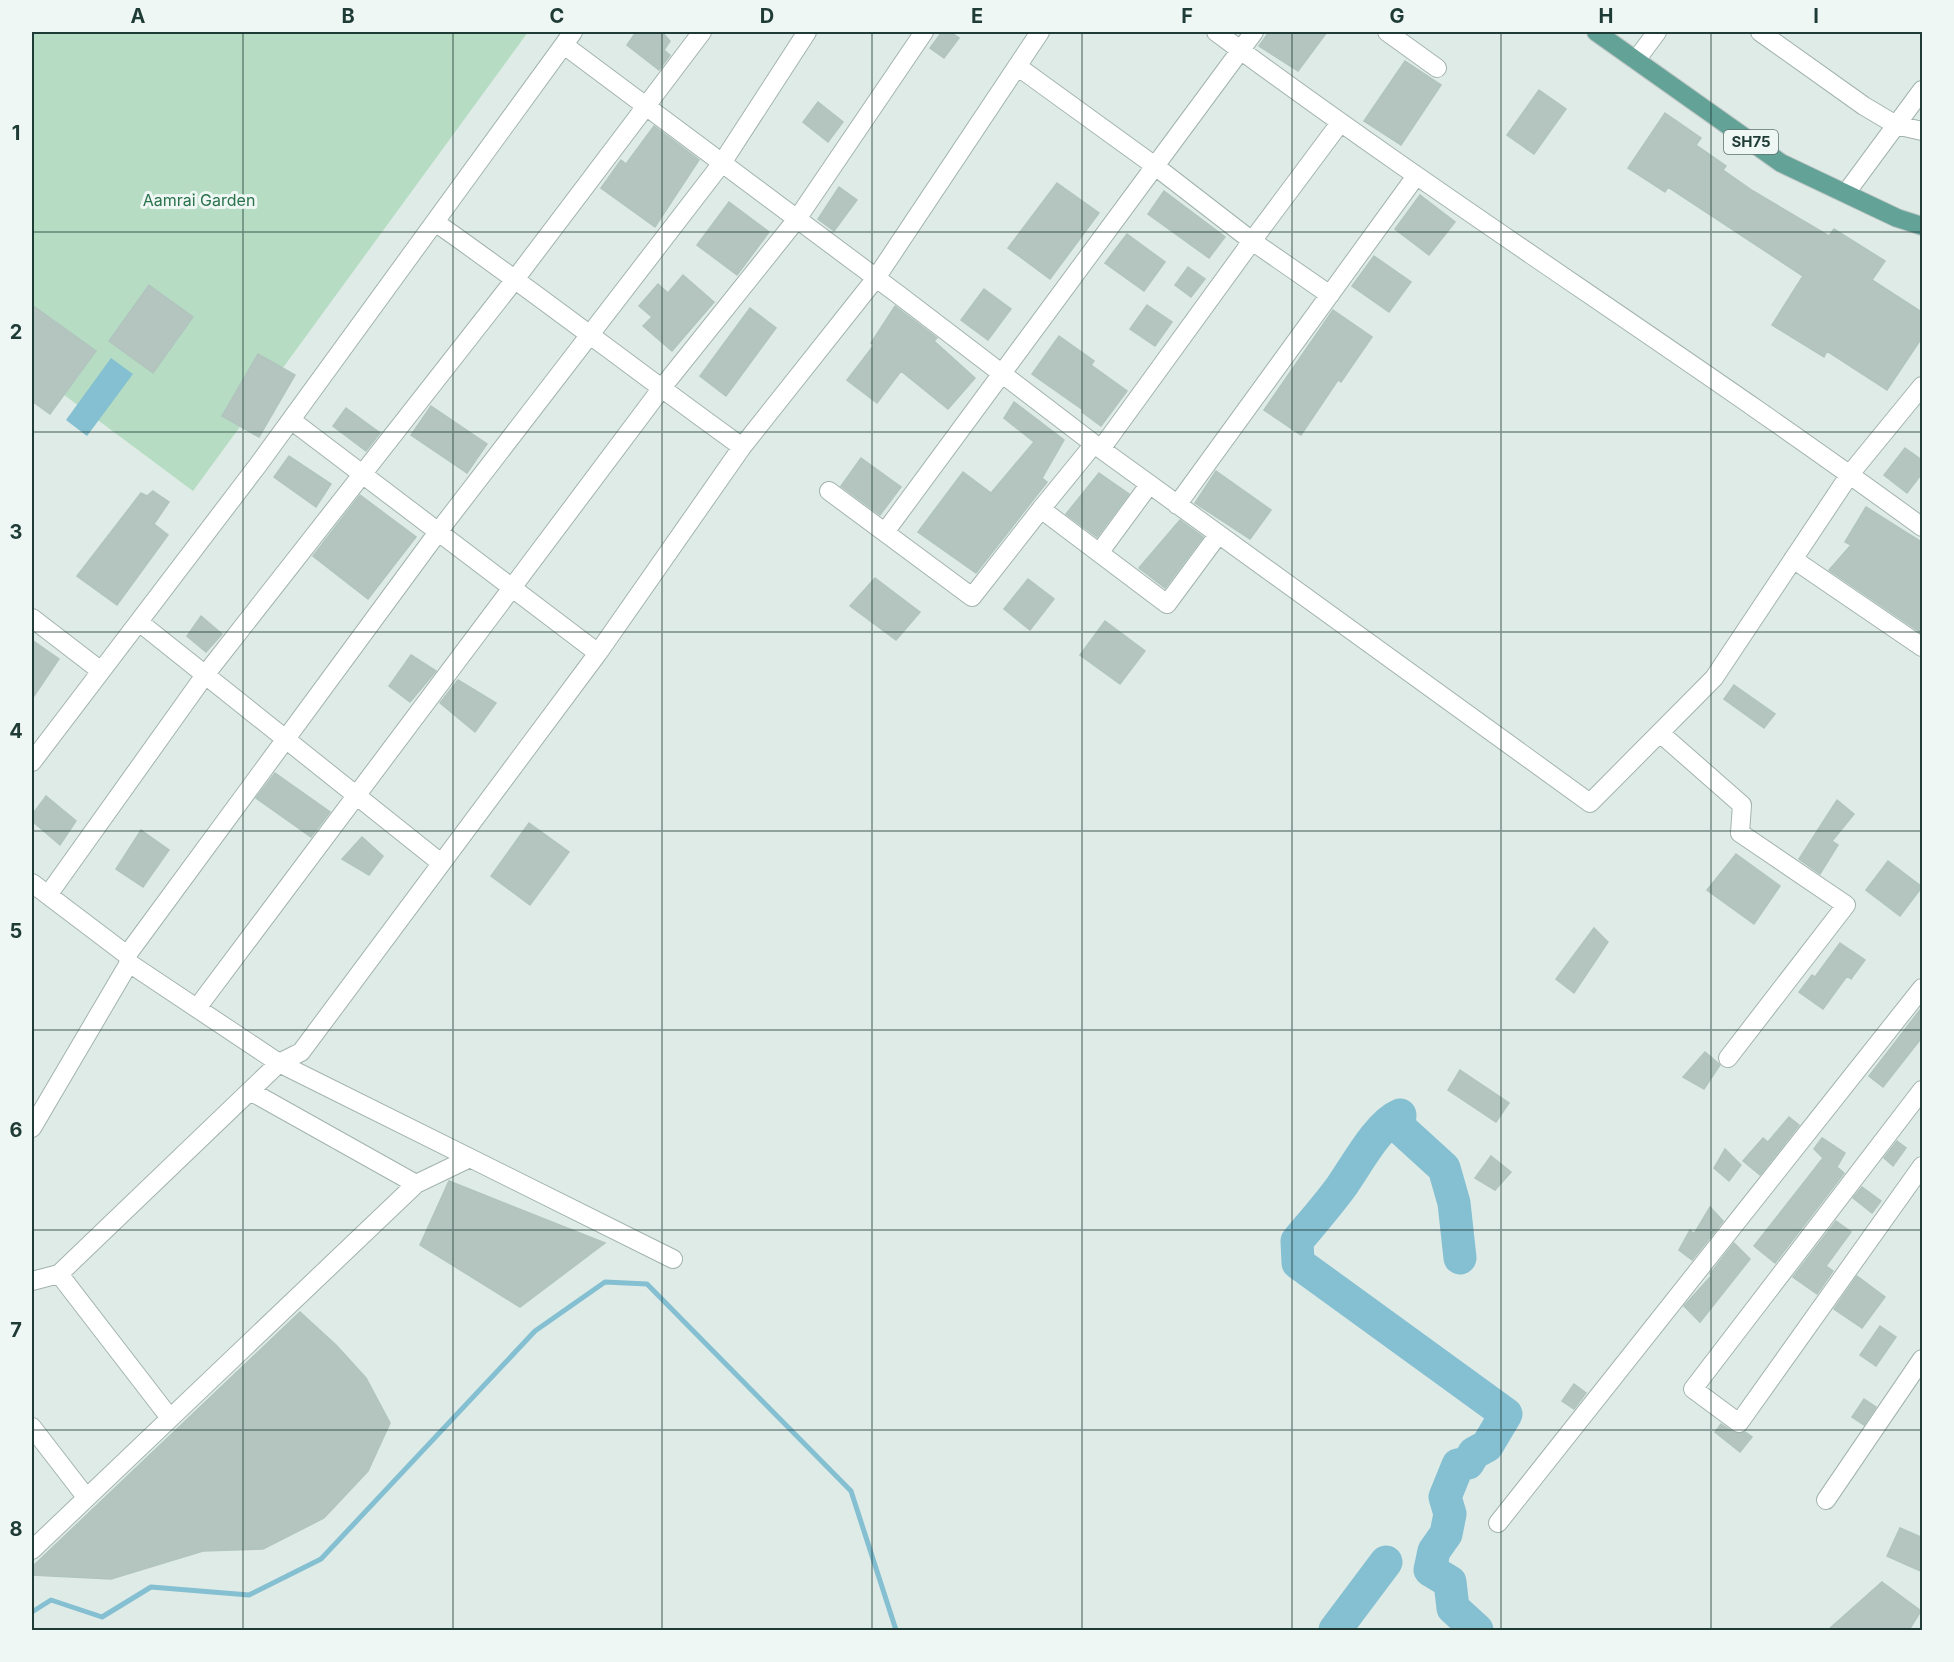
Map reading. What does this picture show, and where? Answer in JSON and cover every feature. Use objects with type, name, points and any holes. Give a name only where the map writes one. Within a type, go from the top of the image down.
[{"type":"main road","name":"SH75","points":[[1596,32],[1781,163],[1897,218],[1923,225]]},
{"type":"street","points":[[48,895],[205,675],[516,278],[702,32]]},
{"type":"street","points":[[32,1128],[128,959],[285,738],[438,532],[722,163],[807,32]]},
{"type":"street","points":[[197,1008],[661,389],[797,219],[924,32]]},
{"type":"street","points":[[32,1281],[59,1274],[279,1063],[301,1052],[598,653],[742,447],[876,278],[1040,32]]},
{"type":"street","points":[[1216,32],[1340,123],[1850,474],[1923,527]]},
{"type":"street","points":[[885,532],[1254,32]]},
{"type":"street","points":[[1387,32],[1437,68]]},
{"type":"street","points":[[1636,60],[1657,32]]},
{"type":"street","points":[[1760,32],[1864,106],[1896,125],[1923,131]]},
{"type":"street","points":[[32,762],[291,420],[568,38],[647,107],[1097,447],[1590,803],[1714,678],[1850,474],[1923,386]]},
{"type":"street","points":[[1017,66],[1155,166],[1252,241],[1330,295]]},
{"type":"street","points":[[1846,193],[1923,90]]},
{"type":"street","points":[[829,491],[972,597],[1041,509],[1097,447],[1340,123]]},
{"type":"street","points":[[1177,505],[1416,176]]},
{"type":"street","points":[[435,222],[516,278],[589,336],[742,447]]},
{"type":"street","points":[[291,420],[598,653]]},
{"type":"street","points":[[1099,553],[1149,485]]},
{"type":"street","points":[[1041,509],[1167,604],[1218,535]]},
{"type":"street","points":[[1793,559],[1923,647]]},
{"type":"street","points":[[32,618],[101,671]]},
{"type":"street","points":[[139,622],[441,863]]},
{"type":"street","points":[[1660,733],[1742,805],[1740,833],[1846,905],[1728,1058]]},
{"type":"street","points":[[32,882],[128,959],[279,1063],[673,1258]]},
{"type":"street","points":[[1498,1523],[1923,988]]},
{"type":"street","points":[[1923,1090],[1693,1389],[1739,1423],[1923,1166]]},
{"type":"street","points":[[250,1091],[416,1184]]},
{"type":"street","points":[[32,1550],[416,1184],[470,1158]]},
{"type":"street","points":[[59,1274],[170,1418]]},
{"type":"street","points":[[1826,1500],[1923,1359]]},
{"type":"street","points":[[32,1427],[86,1497]]},
{"type":"green space","name":"Aamrai Garden","points":[[32,32],[528,32],[193,491],[32,371]]},
{"type":"water","points":[[111,358],[133,374],[87,436],[66,420]]},
{"type":"building","points":[[636,32],[662,32],[670,41],[664,50],[670,55],[659,70],[627,45]]},
{"type":"building","points":[[942,32],[950,32],[959,38],[944,58],[930,48]]},
{"type":"building","points":[[1269,32],[1327,32],[1298,71],[1259,46]]},
{"type":"building","points":[[1405,61],[1441,85],[1401,145],[1364,121]]},
{"type":"building","points":[[1539,90],[1566,109],[1534,154],[1507,135]]},
{"type":"building","points":[[818,102],[843,122],[828,142],[803,122]]},
{"type":"building","points":[[1665,113],[1701,138],[1696,145],[1726,166],[1723,170],[1753,191],[1829,236],[1834,229],[1885,261],[1872,280],[1923,313],[1923,336],[1887,390],[1827,351],[1824,357],[1772,325],[1803,276],[1668,187],[1665,192],[1628,168]]},
{"type":"building","points":[[654,126],[699,160],[655,227],[601,188],[621,160],[626,164]]},
{"type":"building","points":[[1057,183],[1099,213],[1050,279],[1008,248]]},
{"type":"building","points":[[839,187],[857,200],[834,231],[818,219]]},
{"type":"building","points":[[1164,191],[1225,237],[1209,258],[1148,214]]},
{"type":"building","points":[[1420,195],[1455,222],[1429,255],[1395,229]]},
{"type":"building","points":[[729,202],[769,232],[737,275],[697,245]]},
{"type":"building","points":[[1127,234],[1165,262],[1144,291],[1105,263]]},
{"type":"building","points":[[1374,256],[1411,282],[1389,312],[1352,286]]},
{"type":"building","points":[[1188,267],[1205,279],[1191,297],[1175,285]]},
{"type":"building","points":[[683,275],[714,302],[672,351],[643,326],[652,317],[639,306],[658,284],[668,293]]},
{"type":"building","points":[[149,285],[193,317],[153,373],[109,341]]},
{"type":"building","points":[[984,289],[1011,309],[988,340],[961,320]]},
{"type":"building","points":[[32,305],[96,351],[50,414],[32,401]]},
{"type":"building","points":[[1147,305],[1172,322],[1155,346],[1130,329]]},
{"type":"building","points":[[895,306],[937,338],[934,341],[975,378],[948,409],[901,371],[877,403],[847,380],[874,345],[871,343]]},
{"type":"building","points":[[750,308],[776,328],[726,396],[700,376]]},
{"type":"building","points":[[1333,310],[1372,337],[1341,382],[1338,380],[1301,435],[1264,410]]},
{"type":"building","points":[[1059,336],[1094,361],[1091,365],[1127,391],[1101,426],[1082,412],[1083,410],[1032,374]]},
{"type":"building","points":[[258,354],[295,375],[259,437],[222,416]]},
{"type":"building","points":[[1014,402],[1064,440],[1042,478],[1047,482],[976,573],[918,532],[963,472],[991,493],[1034,442],[1004,418]]},
{"type":"building","points":[[431,406],[487,444],[467,473],[411,435]]},
{"type":"building","points":[[346,408],[380,433],[366,451],[333,426]]},
{"type":"building","points":[[1905,448],[1923,461],[1923,472],[1907,493],[1884,475]]},
{"type":"building","points":[[289,456],[331,484],[316,507],[274,477]]},
{"type":"building","points":[[861,458],[901,487],[880,515],[841,486]]},
{"type":"building","points":[[1216,471],[1271,510],[1250,539],[1195,503]]},
{"type":"building","points":[[1099,473],[1129,494],[1097,537],[1066,514]]},
{"type":"building","points":[[153,491],[169,502],[154,524],[168,535],[117,605],[77,576],[141,493],[147,496]]},
{"type":"building","points":[[360,495],[416,537],[368,599],[313,556]]},
{"type":"building","points":[[1866,507],[1923,543],[1923,634],[1829,570],[1851,545],[1845,542]]},
{"type":"building","points":[[1180,520],[1203,537],[1165,588],[1139,568]]},
{"type":"building","points":[[875,578],[920,612],[896,640],[850,606]]},
{"type":"building","points":[[1028,579],[1054,599],[1030,630],[1004,609]]},
{"type":"building","points":[[201,616],[222,634],[206,652],[187,636]]},
{"type":"building","points":[[1105,621],[1145,651],[1120,684],[1080,655]]},
{"type":"building","points":[[32,640],[59,659],[32,699]]},
{"type":"building","points":[[411,655],[436,671],[410,702],[389,686]]},
{"type":"building","points":[[458,680],[496,703],[475,732],[440,703]]},
{"type":"building","points":[[1734,685],[1775,714],[1764,728],[1724,699]]},
{"type":"building","points":[[275,773],[330,812],[311,837],[256,798]]},
{"type":"building","points":[[46,796],[76,821],[60,845],[32,821],[32,815]]},
{"type":"building","points":[[1837,800],[1854,814],[1832,841],[1838,845],[1820,874],[1799,859]]},
{"type":"building","points":[[529,823],[569,852],[530,905],[491,876]]},
{"type":"building","points":[[141,830],[169,850],[143,887],[116,869]]},
{"type":"building","points":[[362,837],[383,856],[369,875],[342,859]]},
{"type":"building","points":[[1736,854],[1780,886],[1754,924],[1707,890]]},
{"type":"building","points":[[1888,861],[1922,887],[1900,916],[1866,890]]},
{"type":"building","points":[[1594,928],[1608,942],[1574,993],[1556,979]]},
{"type":"building","points":[[1840,943],[1865,960],[1851,979],[1847,976],[1823,1009],[1799,992],[1812,975],[1815,977]]},
{"type":"building","points":[[1923,1006],[1923,1036],[1883,1087],[1869,1076]]},
{"type":"building","points":[[1705,1052],[1720,1065],[1704,1089],[1683,1077]]},
{"type":"building","points":[[1460,1070],[1509,1103],[1496,1122],[1448,1090]]},
{"type":"building","points":[[1789,1117],[1799,1125],[1760,1175],[1743,1161],[1763,1138],[1768,1142]]},
{"type":"building","points":[[1822,1138],[1845,1153],[1837,1167],[1844,1173],[1775,1263],[1754,1246],[1823,1158],[1814,1149]]},
{"type":"building","points":[[1897,1141],[1906,1148],[1893,1166],[1884,1158]]},
{"type":"building","points":[[1725,1149],[1741,1165],[1729,1181],[1714,1168]]},
{"type":"building","points":[[1491,1156],[1511,1172],[1495,1190],[1475,1178]]},
{"type":"building","points":[[449,1181],[605,1243],[520,1307],[420,1245]]},
{"type":"building","points":[[1862,1187],[1881,1201],[1872,1213],[1853,1198]]},
{"type":"building","points":[[1710,1207],[1723,1221],[1692,1260],[1679,1250],[1690,1230],[1694,1234]]},
{"type":"building","points":[[1836,1221],[1851,1232],[1826,1266],[1833,1271],[1817,1294],[1793,1277]]},
{"type":"building","points":[[1734,1243],[1750,1259],[1700,1322],[1684,1306],[1712,1275],[1710,1274]]},
{"type":"building","points":[[1857,1276],[1885,1297],[1862,1328],[1834,1309]]},
{"type":"building","points":[[300,1312],[336,1345],[366,1378],[390,1423],[368,1471],[324,1518],[263,1549],[203,1551],[111,1579],[32,1575],[32,1567]]},
{"type":"building","points":[[1880,1326],[1896,1337],[1876,1366],[1860,1355]]},
{"type":"building","points":[[1574,1384],[1586,1393],[1574,1409],[1562,1401]]},
{"type":"building","points":[[1864,1399],[1876,1407],[1864,1425],[1852,1417]]},
{"type":"building","points":[[1721,1424],[1733,1432],[1745,1432],[1752,1437],[1740,1452],[1715,1432]]},
{"type":"building","points":[[1900,1528],[1923,1538],[1923,1572],[1887,1556]]},
{"type":"building","points":[[1882,1582],[1921,1611],[1909,1630],[1828,1630]]},
{"type":"waterway","points":[[1460,1258],[1454,1203],[1444,1168],[1399,1127],[1400,1115],[1376,1136],[1336,1194],[1297,1241],[1298,1263],[1506,1414],[1487,1446],[1474,1453],[1468,1463],[1458,1465],[1445,1497],[1450,1514],[1446,1534],[1434,1551],[1430,1570],[1450,1582],[1453,1608],[1477,1630]]},
{"type":"waterway","points":[[32,1612],[51,1600],[102,1617],[151,1587],[249,1595],[321,1559],[535,1331],[605,1282],[647,1284],[851,1491],[896,1630]]},
{"type":"waterway","points":[[1335,1630],[1386,1562]]}]
